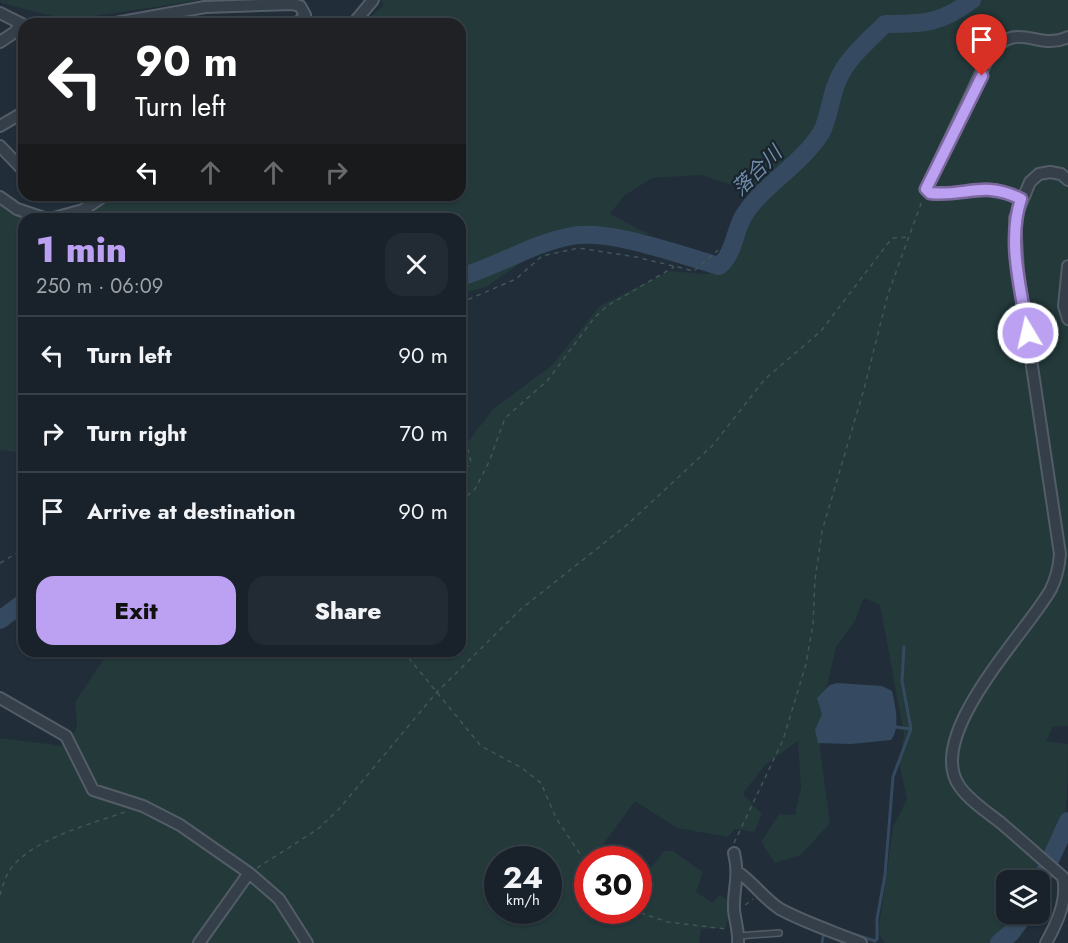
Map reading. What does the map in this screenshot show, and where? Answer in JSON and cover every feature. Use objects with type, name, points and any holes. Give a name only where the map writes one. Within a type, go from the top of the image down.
[{"type":"street","points":[[358,18],[373,0]]},
{"type":"street","points":[[143,18],[205,7],[292,4],[300,6],[305,15],[302,18]]},
{"type":"street","points":[[0,14],[18,22]]},
{"type":"street","points":[[162,18],[165,14]]},
{"type":"street","points":[[0,42],[18,29]]},
{"type":"street","points":[[1021,199],[1008,192],[984,188],[939,194],[930,193],[926,189],[990,54],[999,43],[1010,37],[1020,36],[1051,40],[1068,37]]},
{"type":"street","points":[[0,126],[18,116]]},
{"type":"street","points":[[0,146],[18,165]]},
{"type":"street","points":[[1046,943],[1063,911],[1066,896],[1063,877],[959,786],[953,758],[968,709],[980,686],[1029,622],[1051,590],[1059,572],[1060,554],[1018,272],[1015,218],[1030,182],[1040,174],[1050,172],[1060,174],[1068,180]]},
{"type":"street","points":[[0,197],[17,209],[29,213]]},
{"type":"street","points":[[71,213],[83,210],[96,201]]},
{"type":"street","points":[[1068,266],[1064,306],[1068,319]]},
{"type":"street","points":[[0,698],[66,736],[93,790],[143,806],[180,825],[249,873],[279,899],[307,943]]},
{"type":"street","points":[[734,853],[738,872],[734,912],[738,937]]},
{"type":"street","points":[[738,872],[781,909],[825,931],[861,943]]},
{"type":"street","points":[[199,943],[249,873]]},
{"type":"lane","points":[[738,937],[778,933]]},
{"type":"path","points":[[734,853],[735,838],[783,740],[806,664],[813,624],[815,580],[822,531],[864,389],[888,294],[926,189]]},
{"type":"path","points":[[249,873],[310,834],[339,809],[436,693],[527,603],[628,524],[713,445],[765,379],[821,331],[892,238],[909,237]]},
{"type":"path","points":[[466,300],[516,279],[542,256],[579,248],[636,256],[674,267],[697,270],[718,250]]},
{"type":"path","points":[[466,497],[475,489],[489,462],[506,418],[548,380],[594,318],[607,306],[674,267]]},
{"type":"path","points":[[466,448],[471,462],[466,469]]},
{"type":"path","points":[[0,563],[18,552]]},
{"type":"path","points":[[408,657],[481,746],[522,768],[541,783],[556,818],[575,846]]},
{"type":"path","points":[[0,896],[8,873],[32,850],[74,830],[143,806]]},
{"type":"path","points":[[734,912],[761,894]]},
{"type":"path","points":[[652,917],[738,937]]},
{"type":"green space","points":[[0,0],[201,0],[81,18],[60,18],[1,3]]},
{"type":"green space","points":[[381,0],[1068,0],[1068,726],[1053,727],[1046,741],[1068,744],[1068,784],[1064,823],[1039,870],[996,870],[996,924],[1014,924],[996,943],[885,943],[878,933],[893,827],[907,799],[899,763],[904,735],[880,605],[864,598],[855,621],[836,647],[828,683],[820,749],[830,823],[801,855],[775,863],[761,842],[779,814],[795,815],[801,787],[798,741],[765,765],[743,794],[762,814],[754,832],[735,829],[728,837],[677,828],[635,801],[602,846],[574,846],[574,924],[652,924],[652,866],[664,851],[673,851],[703,872],[696,892],[713,903],[719,895],[734,903],[725,928],[701,929],[699,943],[0,943],[0,738],[65,746],[77,727],[75,702],[105,657],[466,657],[466,444],[493,409],[551,366],[600,306],[669,271],[707,274],[728,263],[738,233],[757,200],[744,189],[701,175],[652,178],[624,196],[610,214],[651,235],[615,232],[584,235],[525,260],[486,287],[466,293],[466,213],[84,213],[105,201],[466,201],[466,18],[369,18],[384,5]]},
{"type":"green space","points":[[0,202],[19,213],[18,452],[0,450]]},
{"type":"water","points":[[837,683],[882,686],[892,691],[897,723],[891,740],[851,744],[818,743],[815,730],[822,714],[817,698],[830,685]]},
{"type":"waterway","name":"落合川","points":[[466,275],[557,239],[588,235],[606,236],[645,244],[719,266],[728,256],[740,223],[750,206],[802,156],[821,133],[838,80],[858,50],[885,24],[931,21],[951,14],[972,0]]},
{"type":"waterway","name":"落合川","points":[[0,620],[18,606]]},
{"type":"waterway","points":[[844,931],[875,941],[877,939],[877,919],[885,875],[893,777],[911,729],[902,681],[904,647]]},
{"type":"waterway","points":[[896,727],[911,729]]},
{"type":"waterway","points":[[1046,870],[1068,821]]},
{"type":"waterway","points":[[999,943],[1018,924]]},
{"type":"waterway","points":[[822,943],[824,932]]},
{"type":"route","points":[[982,76],[949,137],[926,189],[930,193],[939,194],[984,188],[1008,192],[1021,199],[1015,218],[1018,272],[1028,333]]}]
